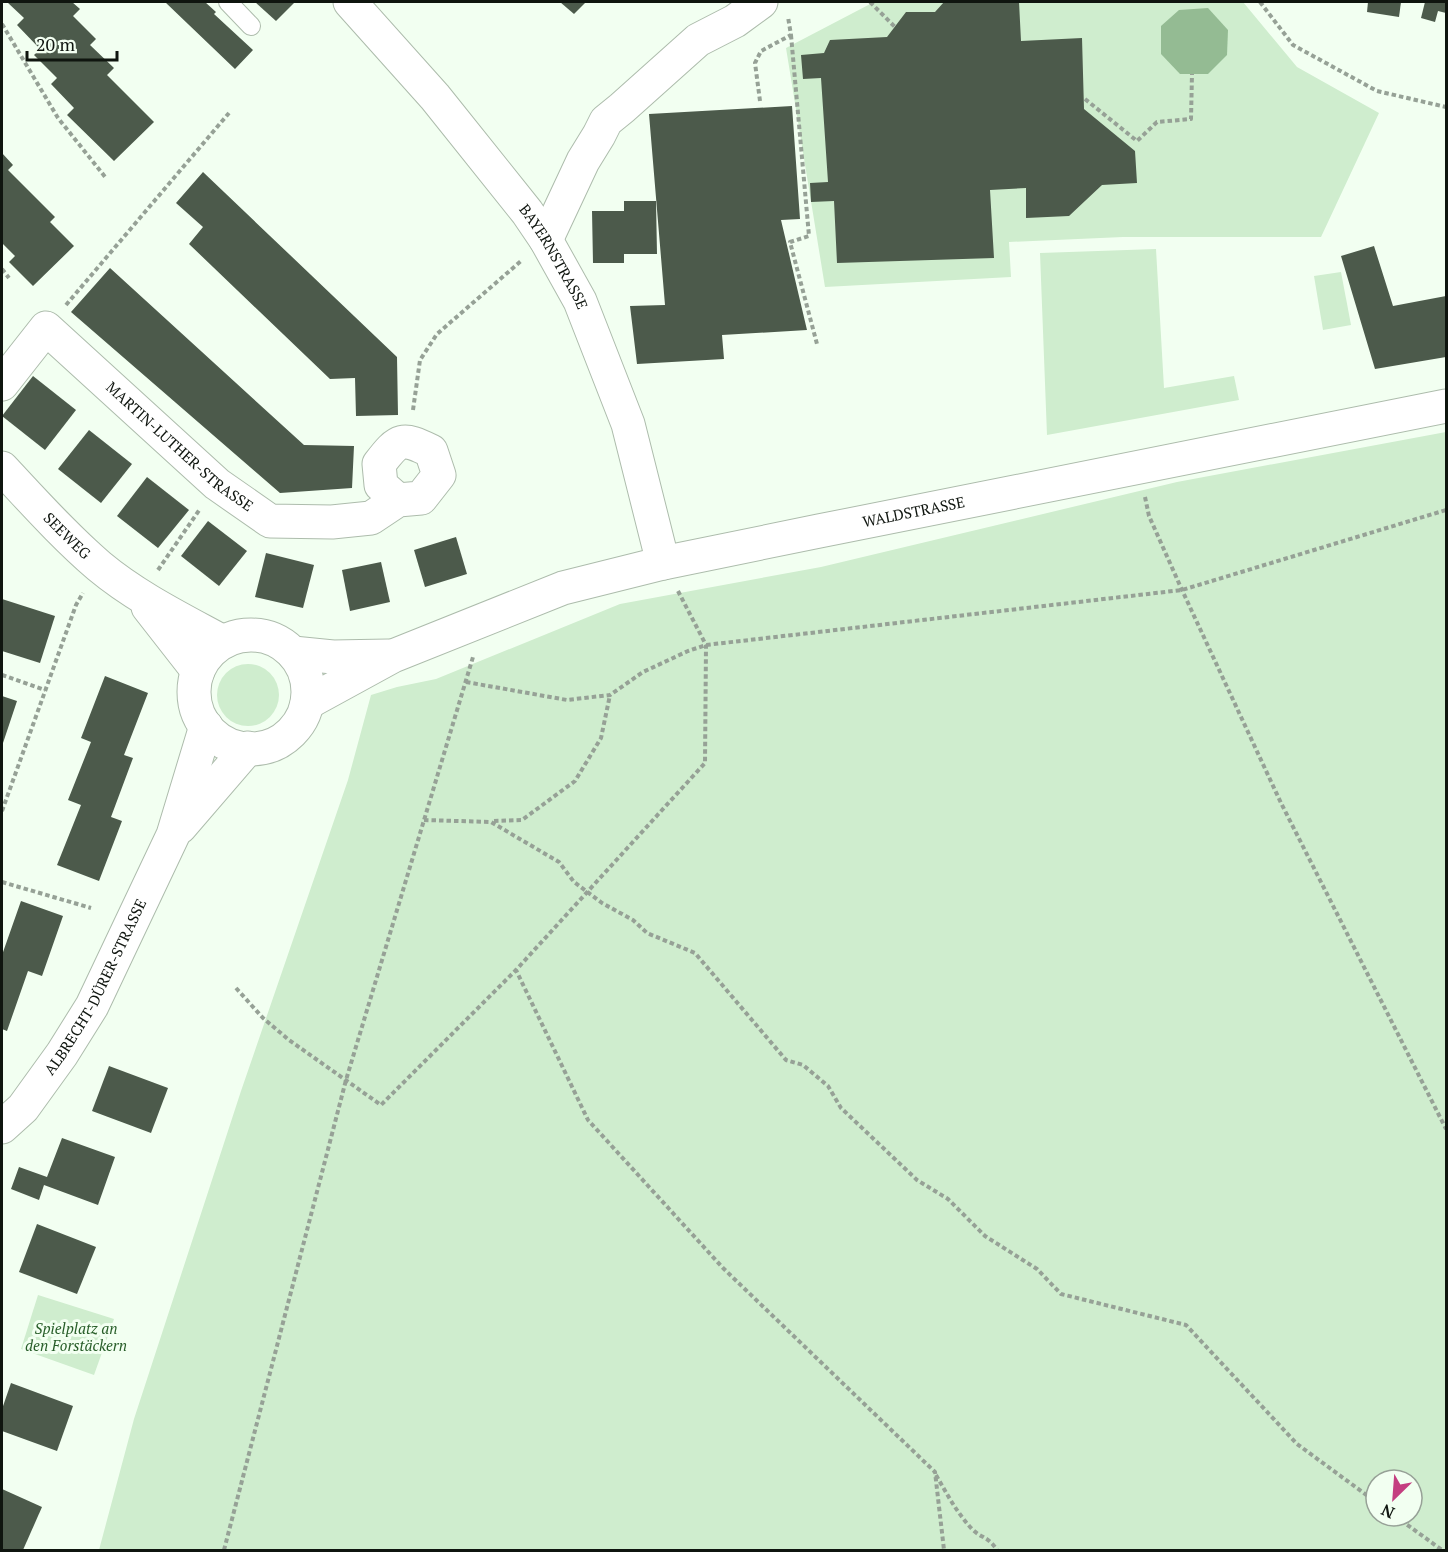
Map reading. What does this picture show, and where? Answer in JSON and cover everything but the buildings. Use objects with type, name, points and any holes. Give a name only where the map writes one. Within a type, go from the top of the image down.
[{"type":"street","name":"BAYERNSTRASSE","points":[[350,2],[435,97],[546,240],[580,301],[628,424],[663,563]]},
{"type":"street","points":[[546,240],[583,161],[606,121],[698,40],[735,21],[774,7]]},
{"type":"street","points":[[2,384],[46,328]]},
{"type":"street","name":"MARTIN-LUTHER-STRASSE","points":[[46,328],[217,484],[270,521],[332,522],[371,518],[398,500],[421,498],[438,475],[431,451],[409,441]]},
{"type":"street","name":"WALDSTRASSE","points":[[307,704],[393,656],[563,588],[663,563],[1446,406]]},
{"type":"street","points":[[398,500],[381,485],[379,464],[393,445],[409,441]]},
{"type":"street","name":"SEEWEG","points":[[2,468],[99,566],[140,596],[224,642]]},
{"type":"street","name":"SEEWEG","points":[[140,596],[198,671]]},
{"type":"street","points":[[242,636],[261,636],[278,642],[292,653],[303,668],[308,685],[307,704],[301,720],[290,734],[274,744],[257,749],[237,748],[220,740],[206,726],[196,709],[194,690],[198,671],[208,655],[224,642],[242,636]]},
{"type":"street","name":"WALDSTRASSE","points":[[292,653],[333,657],[393,656]]},
{"type":"street","name":"ALBRECHT-DÜRER-STRASSE","points":[[2,1127],[23,1108],[62,1054],[92,1006],[173,835],[206,726]]},
{"type":"street","name":"ALBRECHT-DÜRER-STRASSE","points":[[173,835],[248,748]]},
{"type":"lane","points":[[228,2],[252,26]]},
{"type":"path","points":[[870,2],[895,27]]},
{"type":"path","points":[[1260,2],[1293,45],[1377,91],[1446,107]]},
{"type":"path","points":[[774,7],[791,35],[809,236],[790,242],[817,344]]},
{"type":"path","points":[[2,24],[58,118],[106,178]]},
{"type":"path","points":[[760,101],[755,63],[761,51],[791,35]]},
{"type":"path","points":[[1085,99],[1137,141],[1157,122],[1191,119],[1192,74]]},
{"type":"path","points":[[46,328],[229,112]]},
{"type":"path","points":[[409,441],[420,360],[437,334],[546,240]]},
{"type":"path","points":[[2,269],[9,278]]},
{"type":"path","points":[[1137,467],[1149,516],[1281,803],[1446,1129]]},
{"type":"path","points":[[140,596],[217,484]]},
{"type":"path","points":[[466,682],[567,700],[610,695],[644,672],[706,645],[1182,590],[1446,510]]},
{"type":"path","points":[[236,988],[271,1026],[381,1105],[516,970],[705,763],[706,645],[663,563]]},
{"type":"path","points":[[2,811],[76,605]]},
{"type":"path","points":[[224,1551],[346,1080],[485,619]]},
{"type":"path","points":[[2,675],[45,690]]},
{"type":"path","points":[[424,820],[491,822],[522,820],[575,781],[601,738],[610,695]]},
{"type":"path","points":[[491,822],[560,862],[574,882],[602,903],[633,920],[647,933],[695,953],[786,1060],[804,1065],[828,1086],[850,1116],[917,1180],[948,1199],[985,1236],[1037,1269],[1061,1294],[1186,1325],[1297,1444],[1364,1493]]},
{"type":"path","points":[[2,882],[70,904],[91,908]]},
{"type":"path","points":[[516,970],[588,1120],[723,1268],[935,1472],[952,1502],[973,1531],[991,1540],[997,1551]]},
{"type":"path","points":[[935,1472],[944,1551]]},
{"type":"path","points":[[1411,1528],[1442,1551]]},
{"type":"green space","points":[[874,2],[1243,2],[1297,67],[1379,113],[1321,237],[1123,237],[1009,242],[1011,277],[825,287],[786,48]]},
{"type":"green space","points":[[1156,249],[1164,388],[1234,376],[1239,400],[1047,435],[1040,253]]},
{"type":"green space","points":[[1341,272],[1351,325],[1323,330],[1314,276]]},
{"type":"green space","points":[[1446,432],[1446,1550],[99,1550],[134,1419],[241,1091],[348,780],[371,695],[436,679],[620,604],[821,567],[1177,482]]},
{"type":"green space","points":[[242,664],[254,664],[270,673],[277,683],[279,695],[277,707],[270,717],[254,726],[242,726],[231,721],[222,712],[217,701],[217,689],[222,678],[231,669]]},
{"type":"green space","name":"Spielplatz an den Forstäckern","points":[[38,1295],[114,1319],[94,1375],[21,1349]]},
{"type":"shaded area","points":[[1208,8],[1228,30],[1227,55],[1208,74],[1180,74],[1161,54],[1161,26],[1179,10]]}]
